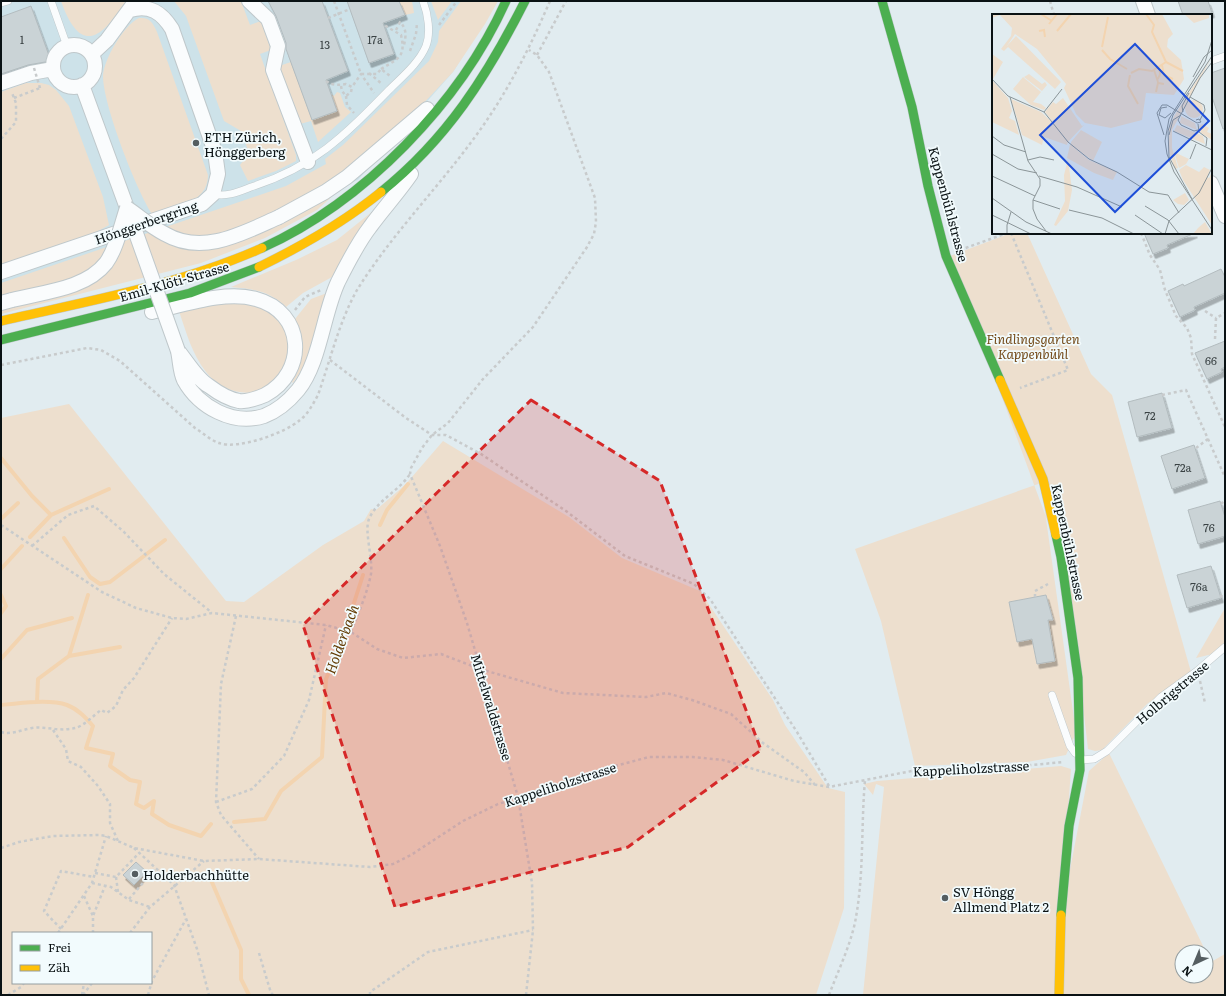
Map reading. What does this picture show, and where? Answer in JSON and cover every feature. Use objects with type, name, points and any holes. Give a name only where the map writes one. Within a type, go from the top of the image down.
[{"type":"street","points":[[249,1],[268,18],[278,46],[273,70],[308,162]]},
{"type":"street","name":"Emil-Klöti-Strasse","points":[[1,321],[202,270],[242,256],[296,230],[346,199],[393,158],[439,108],[460,80],[500,15],[506,1]]},
{"type":"street","name":"Emil-Klöti-Strasse","points":[[1,340],[204,289],[253,271],[302,248],[352,216],[390,186],[428,151],[481,83],[502,50],[524,1]]},
{"type":"street","name":"Kappenbühlstrasse","points":[[882,1],[912,108],[928,186],[946,256],[1043,478],[1061,557],[1078,678],[1080,770],[1069,826],[1064,872],[1059,947],[1059,995]]},
{"type":"street","points":[[1143,1],[1148,14]]},
{"type":"street","points":[[92,54],[107,40],[133,6]]},
{"type":"street","name":"Hönggerbergring","points":[[1,272],[202,204],[213,194],[218,174],[215,152],[172,29],[166,19],[156,10],[133,6]]},
{"type":"street","points":[[67,46],[80,46],[92,54],[95,61],[93,75],[82,85],[75,87],[68,86],[61,82],[53,69],[56,55],[67,46]]},
{"type":"street","points":[[4,82],[30,73],[53,69]]},
{"type":"street","points":[[127,208],[165,234],[187,243],[210,243],[235,237],[279,217],[347,178],[460,80]]},
{"type":"street","points":[[82,85],[178,351],[183,379],[194,394],[205,405],[218,413],[232,416],[248,418],[264,416],[277,409],[299,389],[310,370],[337,284],[369,228],[404,185],[428,151]]},
{"type":"street","points":[[1212,185],[1225,216]]},
{"type":"street","points":[[7,302],[69,286],[88,279],[107,262],[114,247],[127,208]]},
{"type":"street","points":[[90,318],[131,317],[229,295],[256,299],[276,308],[294,331],[296,347],[293,363],[285,377],[274,390],[258,398],[240,401],[224,396],[207,386],[178,351]]},
{"type":"lane","points":[[1,4],[8,1]]},
{"type":"lane","points":[[51,1],[67,46]]},
{"type":"lane","points":[[213,194],[222,196],[278,178],[329,149],[345,135],[410,69],[426,46],[428,31],[426,8],[423,1]]},
{"type":"lane","points":[[1212,61],[1225,56]]},
{"type":"lane","points":[[115,177],[132,227]]},
{"type":"lane","name":"Holbrigstrasse","points":[[1080,760],[1094,759],[1107,751],[1161,697],[1197,671],[1225,647]]},
{"type":"lane","points":[[1052,695],[1070,746],[1080,760]]},
{"type":"path","points":[[334,1],[361,74],[374,93]]},
{"type":"path","points":[[428,31],[438,26],[457,1]]},
{"type":"path","points":[[550,1],[529,50],[505,94],[472,140],[379,258],[357,291],[346,314],[330,360],[381,400],[432,435],[446,434],[481,454],[566,511],[625,556],[694,584],[703,591],[710,599],[797,732],[829,787]]},
{"type":"path","points":[[537,55],[566,1]]},
{"type":"path","points":[[1050,1],[1054,14]]},
{"type":"path","points":[[328,18],[350,9]]},
{"type":"path","points":[[407,58],[413,46],[417,20]]},
{"type":"path","points":[[361,74],[377,74],[381,69],[399,59],[404,46],[406,34],[404,26],[400,22],[396,30]]},
{"type":"path","points":[[384,25],[396,30],[401,35],[404,46]]},
{"type":"path","points":[[351,632],[371,574],[371,548],[367,529],[368,520],[375,508],[404,483],[410,474],[411,468],[422,448],[432,435],[448,423],[483,379],[533,327],[587,247],[594,234],[596,222],[595,198],[549,72],[537,55],[529,50]]},
{"type":"path","points":[[14,98],[40,88],[34,68]]},
{"type":"path","points":[[381,69],[390,77]]},
{"type":"path","points":[[369,98],[395,72]]},
{"type":"path","points":[[346,96],[351,92],[352,86],[361,74]]},
{"type":"path","points":[[369,74],[383,84]]},
{"type":"path","points":[[1,139],[16,122],[16,102],[4,82]]},
{"type":"path","points":[[326,82],[341,86],[346,84],[352,86]]},
{"type":"path","points":[[341,86],[342,91],[346,96],[347,105],[354,113]]},
{"type":"path","points":[[349,117],[359,108]]},
{"type":"path","points":[[946,256],[1004,234]]},
{"type":"path","points":[[1006,394],[1068,370],[1011,234]]},
{"type":"path","points":[[1140,234],[1150,255],[1160,270],[1165,290],[1176,316],[1187,328],[1191,338],[1192,354],[1225,427]]},
{"type":"path","points":[[286,319],[305,297],[337,284]]},
{"type":"path","points":[[1205,311],[1216,318]]},
{"type":"path","points":[[1216,318],[1225,313]]},
{"type":"path","points":[[1214,339],[1216,318]]},
{"type":"path","points":[[1162,395],[1186,390],[1225,477]]},
{"type":"path","points":[[1196,448],[1208,439]]},
{"type":"path","name":"Mittelwaldstrasse","points":[[410,474],[440,546],[480,669],[518,797],[532,883],[534,930],[526,995]]},
{"type":"path","points":[[1221,504],[1225,500]]},
{"type":"path","points":[[32,546],[68,515],[94,506],[124,532],[164,574],[212,613]]},
{"type":"path","points":[[1,525],[102,592],[136,608],[172,618],[186,619],[212,613],[326,625],[351,632],[377,649],[403,658],[441,654],[480,669],[563,693],[646,697],[666,693],[692,700],[731,714],[763,743],[804,772],[816,786]]},
{"type":"path","points":[[1035,597],[1034,591],[1055,582]]},
{"type":"path","points":[[1220,597],[1225,593]]},
{"type":"path","points":[[236,616],[221,684],[216,802],[221,815],[259,859]]},
{"type":"path","points":[[1,732],[7,734],[33,728],[46,728],[53,730],[76,728],[100,710],[107,713],[116,706],[123,690],[134,678],[172,618]]},
{"type":"path","points":[[216,802],[252,789],[284,756],[310,700],[326,625]]},
{"type":"path","points":[[1197,671],[1205,703]]},
{"type":"path","points":[[53,730],[66,749],[68,762],[81,767],[98,786],[110,804],[110,823],[119,841]]},
{"type":"path","name":"Kappeliholzstrasse","points":[[134,848],[204,861],[259,859],[370,867],[393,864],[463,822],[498,804],[518,797],[540,792],[604,769],[649,758],[693,757],[723,760],[816,786],[829,787],[917,770],[1020,766],[1080,760]]},
{"type":"path","points":[[829,995],[856,918],[860,880],[862,811],[865,780]]},
{"type":"path","points":[[1,848],[19,842],[53,836],[106,836],[134,848],[174,885],[198,949],[209,995]]},
{"type":"path","points":[[58,932],[92,883],[106,836]]},
{"type":"path","points":[[116,877],[139,853]]},
{"type":"path","points":[[131,932],[150,907],[204,861]]},
{"type":"path","points":[[128,900],[156,868]]},
{"type":"path","points":[[60,929],[44,911],[61,871],[94,877]]},
{"type":"path","points":[[95,873],[116,877]]},
{"type":"path","points":[[116,877],[118,892]]},
{"type":"path","points":[[92,883],[105,886],[118,892],[128,900],[150,907]]},
{"type":"path","points":[[93,932],[93,916],[105,886]]},
{"type":"path","points":[[83,895],[93,916]]},
{"type":"path","points":[[152,981],[187,918]]},
{"type":"path","points":[[370,995],[370,992],[428,952],[534,930]]},
{"type":"path","points":[[259,953],[271,993],[273,995]]},
{"type":"path","points":[[8,995],[23,984]]},
{"type":"path","points":[[83,995],[84,984]]},
{"type":"path","points":[[83,995],[91,984]]},
{"type":"path","points":[[148,995],[151,984]]},
{"type":"highlighted area","points":[[531,400],[660,481],[761,750],[628,847],[395,907],[303,625]]},
{"type":"shaded area","name":"ETH Zürich, Hönggerberg","points":[[1,1],[498,1],[453,72],[358,180],[1,314]]},
{"type":"green space","points":[[61,1],[126,1],[108,25],[91,36],[83,35],[76,29],[68,18]]},
{"type":"green space","points":[[174,1],[241,1],[250,25],[261,21],[271,50],[260,54],[296,155],[296,161],[276,171],[248,181],[240,165],[249,153],[241,131],[224,121],[186,16]]},
{"type":"green space","points":[[399,1],[412,1],[414,13],[405,15]]},
{"type":"green space","points":[[431,1],[452,1],[438,20]]},
{"type":"green space","points":[[461,1],[498,1],[485,24],[453,72],[355,176],[317,210],[265,238],[201,263],[1,314],[1,283],[286,186],[326,164],[325,159],[343,145],[429,61],[438,42],[439,31]]},
{"type":"green space","points":[[139,18],[146,18],[151,21],[157,32],[208,175],[206,185],[196,198],[188,203],[152,214],[129,167],[114,126],[104,89],[103,76],[107,61],[115,44],[127,28]]},
{"type":"green space","points":[[291,62],[312,120],[337,111],[331,94],[334,96],[337,92],[340,93],[345,107],[351,112],[318,142],[311,121],[300,124],[279,66]]},
{"type":"green space","points":[[26,83],[41,83],[49,85],[56,90],[69,106],[103,197],[109,225],[91,235],[10,263],[1,264],[1,92]]},
{"type":"green space","points":[[378,207],[360,229],[332,277],[303,293],[286,307],[274,297],[267,294],[231,287],[296,260],[337,240]]},
{"type":"green space","name":"Findlingsgarten Kappenbühl","points":[[1008,234],[1027,234],[1091,374],[1112,395],[1191,672],[1147,704],[1102,750],[1095,751],[1088,749],[1068,577],[950,256]]},
{"type":"green space","points":[[327,293],[304,366],[293,383],[292,382],[298,371],[303,343],[295,319],[311,299]]},
{"type":"green space","points":[[225,302],[247,303],[267,310],[279,321],[288,335],[291,351],[289,358],[276,381],[267,388],[248,393],[239,392],[221,385],[206,372],[193,350],[179,311]]},
{"type":"green space","points":[[69,404],[226,601],[244,602],[323,545],[364,521],[371,509],[376,510],[405,485],[443,441],[569,517],[622,558],[700,591],[773,700],[785,725],[828,788],[845,792],[844,908],[816,995],[1,995],[1,418]]},
{"type":"green space","points":[[1041,483],[1076,733],[1066,755],[1027,762],[915,766],[881,621],[855,549]]},
{"type":"green space","points":[[1225,608],[1225,651],[1196,658]]},
{"type":"green space","points":[[1109,753],[1202,944],[1174,944],[1174,984],[1214,984],[1214,960],[1225,954],[1225,995],[1061,995],[1063,906],[1089,771]]},
{"type":"green space","name":"SV Höngg Allmend Platz 2","points":[[1061,766],[1071,769],[1055,995],[863,995],[884,787],[876,784],[873,795],[864,784],[877,781]]},
{"type":"building","points":[[268,1],[322,1],[348,71],[326,80],[337,111],[312,120],[286,49],[286,43],[276,16]]},
{"type":"building","points":[[347,1],[399,1],[405,15],[383,23],[394,54],[369,63]]},
{"type":"building","points":[[1178,1],[1208,1],[1212,13],[1208,14],[1183,14]]},
{"type":"building","points":[[31,6],[51,61],[28,65],[1,74],[1,17]]},
{"type":"building","points":[[1225,68],[1225,128],[1223,129],[1212,97],[1212,73]]},
{"type":"building","points":[[1144,234],[1193,234],[1167,245],[1168,248],[1153,254]]},
{"type":"building","points":[[1221,269],[1225,277],[1225,293],[1194,307],[1195,310],[1180,317],[1168,291],[1183,284],[1184,286]]},
{"type":"building","points":[[1225,341],[1225,367],[1221,369],[1222,372],[1207,379],[1195,353]]},
{"type":"building","points":[[1162,393],[1172,428],[1137,437],[1128,402]]},
{"type":"building","points":[[1194,445],[1205,478],[1172,489],[1161,456]]},
{"type":"building","points":[[1220,501],[1225,517],[1225,536],[1198,544],[1188,510]]},
{"type":"building","points":[[1211,566],[1221,598],[1187,608],[1177,575]]},
{"type":"building","points":[[1046,595],[1053,620],[1048,620],[1055,661],[1037,664],[1032,639],[1017,642],[1009,602]]},
{"type":"building","name":"Holderbachhütte","points":[[136,862],[147,872],[134,885],[123,875]]},
{"type":"waterway","points":[[1,458],[32,496],[51,515]]},
{"type":"waterway","name":"Holderbach","points":[[380,525],[387,510],[408,484]]},
{"type":"waterway","points":[[30,537],[51,515],[109,489]]},
{"type":"waterway","points":[[2,518],[18,503]]},
{"type":"waterway","points":[[64,538],[90,577],[100,584],[110,582],[165,540]]},
{"type":"waterway","points":[[1,569],[22,546]]},
{"type":"waterway","name":"Holderbach","points":[[234,822],[265,819],[281,791],[322,757],[326,679],[340,646],[363,575]]},
{"type":"waterway","points":[[1,595],[6,606],[1,613]]},
{"type":"waterway","points":[[37,702],[38,679],[69,656],[88,595]]},
{"type":"waterway","points":[[1,659],[27,630],[72,618]]},
{"type":"waterway","points":[[69,656],[120,647]]},
{"type":"waterway","name":"Holderbach","points":[[1,705],[52,702],[67,705],[75,709],[93,726],[86,748],[113,754],[110,766],[130,780],[140,782],[136,804],[144,808],[154,801],[152,814],[169,825],[201,836],[211,824]]},
{"type":"waterway","points":[[211,880],[241,950],[241,979],[249,995]]},
{"type":"traffic: fast","points":[[262,248],[300,228],[337,204],[372,177],[405,146],[435,112],[463,76],[486,39],[506,1]]},
{"type":"traffic: fast","points":[[381,192],[405,172],[426,150],[464,105],[496,55],[525,1]]},
{"type":"traffic: fast","points":[[882,1],[912,107],[928,186],[946,256],[1000,380]]},
{"type":"traffic: fast","points":[[1,340],[190,293],[259,267]]},
{"type":"traffic: fast","points":[[1056,535],[1061,557],[1078,678],[1080,770],[1069,826],[1061,915]]},
{"type":"traffic: slow","points":[[259,267],[322,233],[352,214],[381,192]]},
{"type":"traffic: slow","points":[[1,321],[100,299],[166,282],[231,261],[262,248]]},
{"type":"traffic: slow","points":[[1000,380],[1043,479],[1056,535]]},
{"type":"traffic: slow","points":[[1059,995],[1061,915]]},
{"type":"place","name":"ETH Zürich, Hönggerberg","points":[[196,143]]},
{"type":"place","name":"Holderbachhütte","points":[[135,874]]},
{"type":"place","name":"SV Höngg Allmend Platz 2","points":[[945,898]]}]
